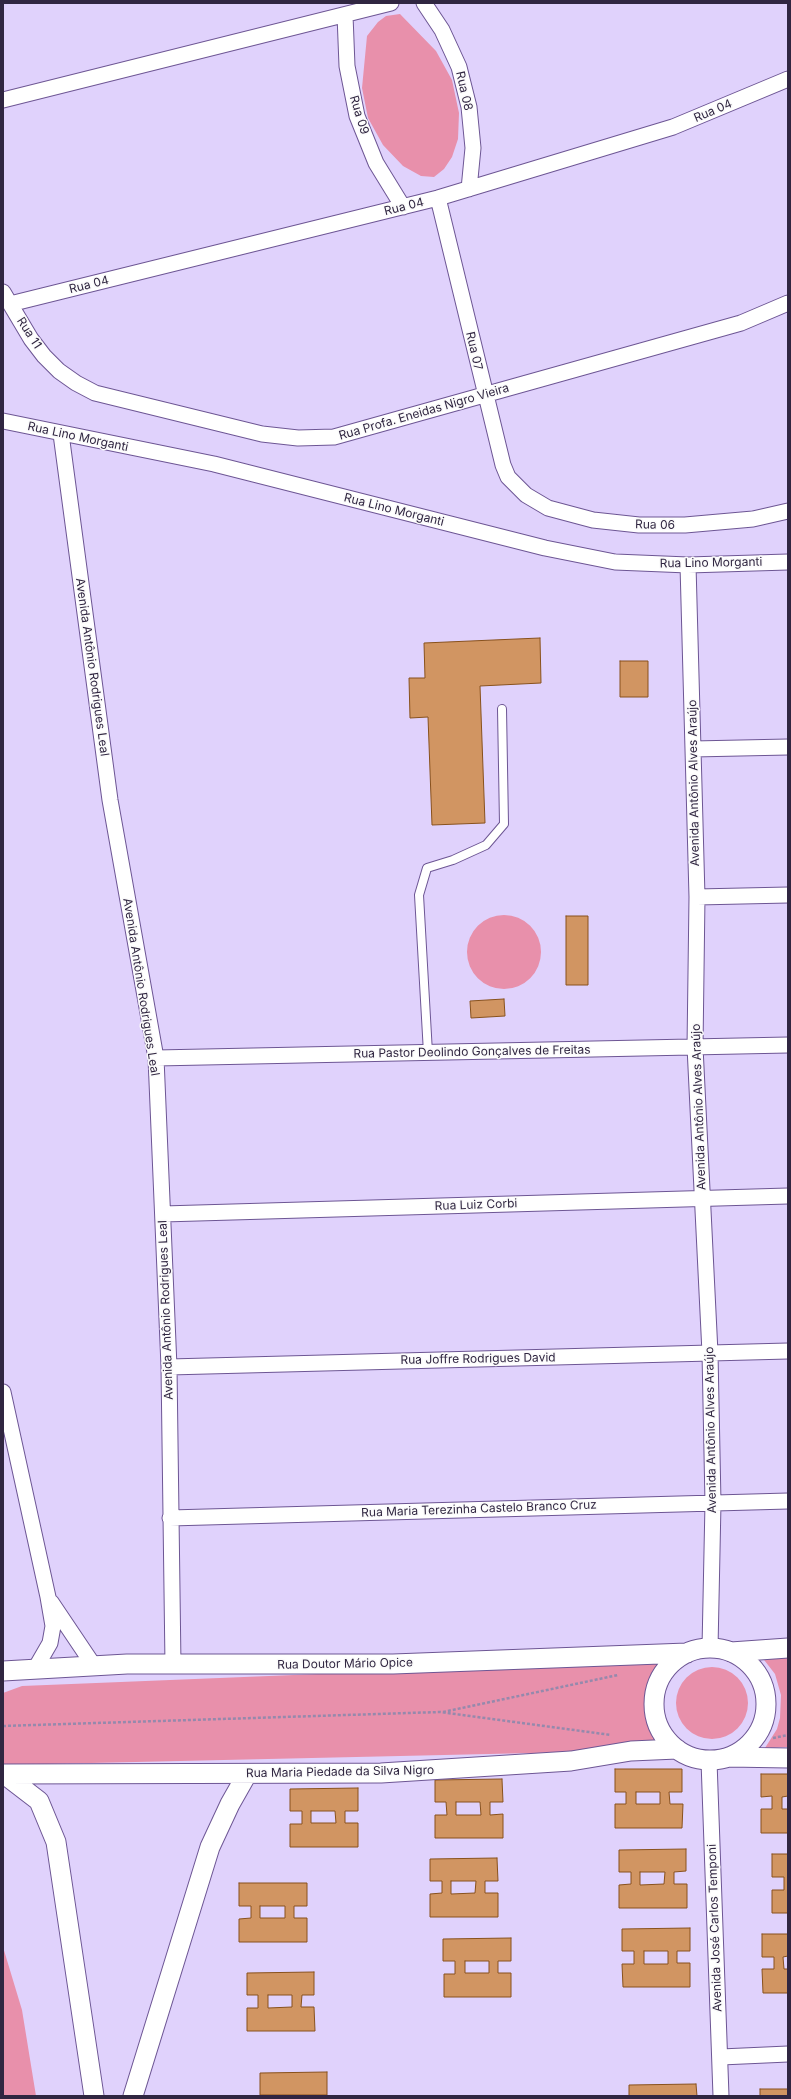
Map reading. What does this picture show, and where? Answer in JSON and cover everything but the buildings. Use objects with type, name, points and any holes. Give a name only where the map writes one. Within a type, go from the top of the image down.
[{"type":"street","points":[[3,100],[390,3]]},
{"type":"street","name":"Rua 08","points":[[424,3],[442,30],[459,67],[469,107],[473,148],[469,189]]},
{"type":"street","name":"Rua 09","points":[[345,14],[347,66],[357,116],[376,163],[403,207]]},
{"type":"street","name":"Rua 04","points":[[7,298],[438,198],[673,127],[788,79]]},
{"type":"street","name":"Rua 07","points":[[438,198],[503,465],[508,477],[526,496]]},
{"type":"street","name":"Rua 11","points":[[7,298],[31,339],[44,356],[59,371]]},
{"type":"street","name":"Rua Profa. Eneidas Nigro Vieira","points":[[59,371],[76,383],[95,393],[262,434],[298,438],[334,437],[741,323],[788,303]]},
{"type":"street","name":"Rua Lino Morganti","points":[[3,421],[214,464],[545,548],[615,562],[688,565],[788,562]]},
{"type":"street","name":"Avenida Antônio Rodrigues Leal","points":[[61,434],[110,800],[156,1058],[169,1367],[173,1665]]},
{"type":"street","name":"Rua 06","points":[[526,496],[556,510],[593,520],[639,526],[685,526],[753,519],[788,511]]},
{"type":"street","name":"Avenida Antônio Alves Araújo","points":[[688,565],[697,897],[695,1047],[710,1353],[713,1503],[710,1648]]},
{"type":"street","points":[[693,749],[788,747]]},
{"type":"street","points":[[697,897],[788,895]]},
{"type":"street","name":"Rua Pastor Deolindo Gonçalves de Freitas","points":[[156,1058],[788,1045]]},
{"type":"street","name":"Rua Luiz Corbi","points":[[163,1214],[788,1196]]},
{"type":"street","name":"Rua Joffre Rodrigues David","points":[[169,1367],[788,1351]]},
{"type":"street","points":[[3,1392],[53,1626],[50,1643],[35,1669]]},
{"type":"street","name":"Rua Maria Terezinha Castelo Branco Cruz","points":[[170,1518],[788,1501]]},
{"type":"street","points":[[48,1597],[94,1666]]},
{"type":"street","points":[[783,1759],[729,1757],[709,1761],[690,1757],[676,1748],[659,1729],[653,1706],[657,1683],[671,1664],[687,1653],[710,1648],[731,1652],[788,1648]]},
{"type":"street","points":[[729,1757],[750,1743],[762,1725],[766,1703],[761,1682],[749,1664],[731,1652]]},
{"type":"street","name":"Rua Doutor Mário Opice","points":[[3,1671],[94,1666],[393,1664],[687,1653]]},
{"type":"street","name":"Rua Maria Piedade da Silva Nigro","points":[[4,1774],[380,1773],[571,1761],[631,1751],[676,1748]]},
{"type":"street","name":"Avenida José Carlos Temponi","points":[[709,1761],[722,2096]]},
{"type":"street","points":[[4,1774],[38,1801],[56,1842],[94,2096]]},
{"type":"street","points":[[133,2096],[210,1847],[230,1804],[247,1774]]},
{"type":"street","points":[[721,2057],[788,2054]]},
{"type":"lane","points":[[428,1053],[419,895],[427,868],[453,860],[486,845],[504,824],[502,709]]},
{"type":"path","points":[[440,1712],[624,1674]]},
{"type":"path","points":[[3,1726],[440,1712],[615,1736]]},
{"type":"shaded area","points":[[400,14],[436,51],[452,80],[459,113],[458,139],[452,157],[444,169],[434,177],[421,176],[403,166],[383,145],[368,118],[362,88],[367,36],[378,22],[386,16]]},
{"type":"shaded area","points":[[497,915],[511,915],[525,921],[535,931],[541,945],[539,966],[535,973],[525,983],[511,989],[497,989],[483,983],[473,973],[467,959],[467,945],[473,931],[483,921]]},
{"type":"shaded area","points":[[788,1655],[788,1747],[765,1748],[777,1729],[780,1718],[781,1695],[775,1674],[761,1656]]},
{"type":"shaded area","points":[[664,1660],[652,1677],[646,1696],[645,1706],[649,1726],[653,1735],[665,1750],[3,1765],[3,1693],[22,1686]]},
{"type":"shaded area","points":[[712,1667],[732,1673],[742,1683],[748,1703],[742,1723],[732,1733],[712,1739],[692,1733],[682,1723],[676,1703],[682,1683],[692,1673]]},
{"type":"shaded area","points":[[3,1947],[22,2010],[36,2096],[3,2096]]}]
